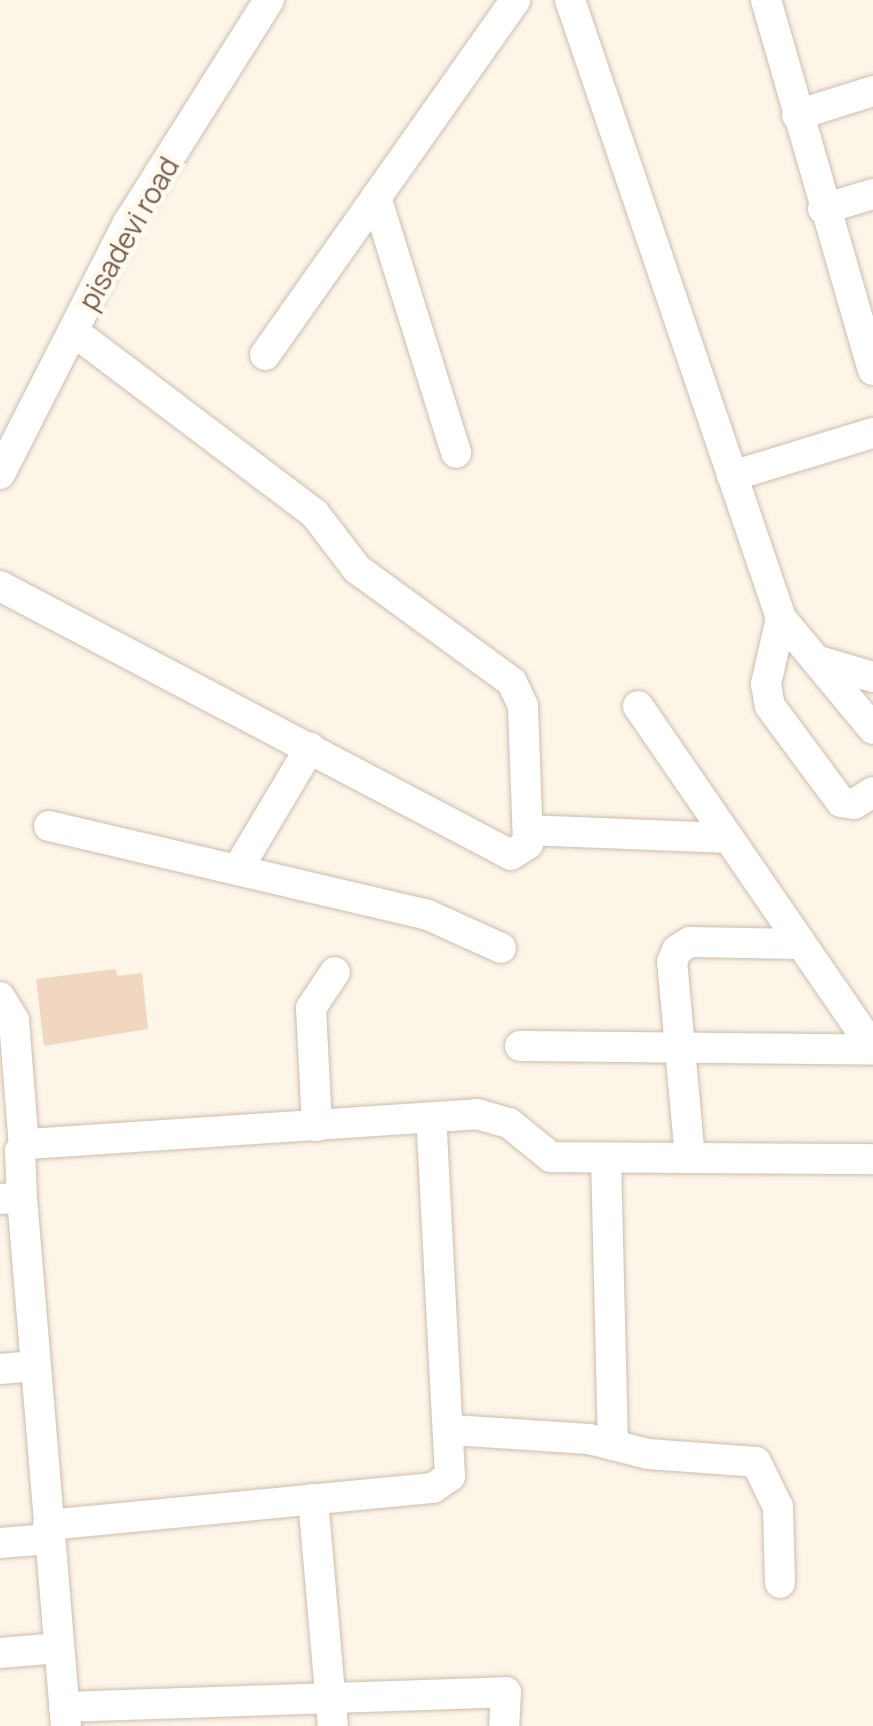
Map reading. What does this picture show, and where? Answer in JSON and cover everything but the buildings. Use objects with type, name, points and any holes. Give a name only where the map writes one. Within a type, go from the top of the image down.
[{"type":"street","name":"pisadevi road","points":[[0,474],[128,224],[269,0]]},
{"type":"street","points":[[265,355],[515,0]]},
{"type":"street","points":[[570,0],[781,618],[873,728]]},
{"type":"street","points":[[766,0],[823,209],[873,370]]},
{"type":"street","points":[[797,115],[873,91]]},
{"type":"street","points":[[823,209],[873,194]]},
{"type":"street","points":[[376,197],[456,454]]},
{"type":"street","points":[[0,586],[511,855],[525,849],[528,830],[523,706],[512,682],[358,568],[315,514],[73,331]]},
{"type":"street","points":[[732,476],[873,433]]},
{"type":"street","points":[[781,618],[766,684],[770,706],[841,802],[854,804],[873,792]]},
{"type":"street","points":[[816,660],[873,676]]},
{"type":"street","points":[[638,706],[873,1049]]},
{"type":"street","points":[[239,868],[310,748]]},
{"type":"street","points":[[49,826],[428,915],[501,948]]},
{"type":"street","points":[[528,830],[728,838]]},
{"type":"street","points":[[690,1158],[672,962],[682,946],[801,944]]},
{"type":"street","points":[[317,1126],[311,1008],[334,972]]},
{"type":"street","points":[[0,997],[14,1020],[24,1146],[11,1198],[35,1366],[65,1716],[332,1711],[506,1692],[504,1726]]},
{"type":"street","points":[[520,1046],[873,1049]]},
{"type":"street","points":[[24,1146],[490,1116],[509,1123],[544,1155],[873,1159]]},
{"type":"street","points":[[0,1543],[49,1532],[433,1488],[450,1476],[452,1430],[431,1119]]},
{"type":"street","points":[[606,1158],[613,1445]]},
{"type":"street","points":[[0,1369],[35,1366]]},
{"type":"street","points":[[452,1430],[756,1462],[778,1507],[780,1583]]},
{"type":"street","points":[[313,1500],[332,1711]]},
{"type":"street","points":[[0,1653],[59,1648]]}]
